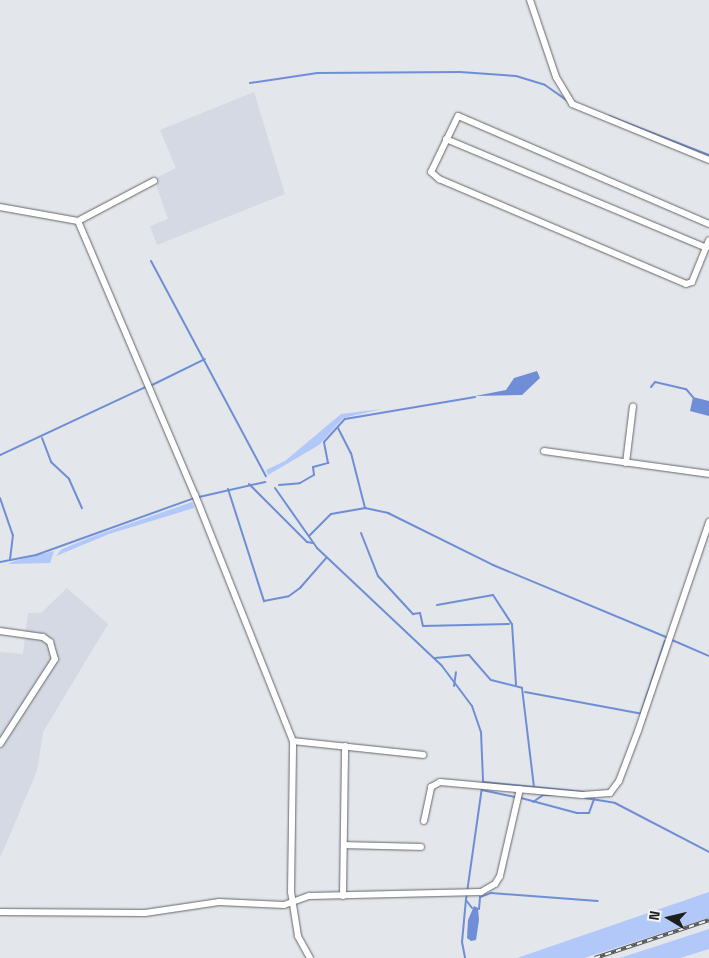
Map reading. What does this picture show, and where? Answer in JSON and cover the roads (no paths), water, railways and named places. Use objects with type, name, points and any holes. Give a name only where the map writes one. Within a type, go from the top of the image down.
[{"type":"street","points":[[530,0],[556,76],[572,104],[709,160]]},
{"type":"street","points":[[709,224],[458,116],[446,139],[432,175],[690,285],[709,240]]},
{"type":"street","points":[[446,139],[706,248]]},
{"type":"street","points":[[0,207],[78,221],[154,181]]},
{"type":"street","points":[[78,221],[196,498],[293,741],[294,902],[298,936],[310,958]]},
{"type":"street","points":[[626,463],[633,406]]},
{"type":"street","points":[[544,451],[709,474]]},
{"type":"street","points":[[424,821],[434,784],[599,795],[614,790],[665,658],[709,522]]},
{"type":"street","points":[[0,631],[43,637],[50,642],[55,659],[0,744]]},
{"type":"street","points":[[293,741],[423,755]]},
{"type":"street","points":[[343,896],[345,746]]},
{"type":"street","points":[[0,912],[145,913],[218,902],[284,905],[309,896],[467,894],[490,888],[500,876],[520,789]]},
{"type":"street","points":[[344,845],[421,847]]},
{"type":"waterway","points":[[250,83],[317,73],[460,72],[516,76],[545,85],[568,101]]},
{"type":"waterway","points":[[609,116],[709,155]]},
{"type":"waterway","points":[[151,261],[266,476]]},
{"type":"waterway","points":[[150,386],[205,359]]},
{"type":"waterway","points":[[651,387],[655,382],[686,389],[693,397]]},
{"type":"waterway","points":[[0,455],[146,387]]},
{"type":"waterway","points":[[279,485],[300,483],[314,475],[313,467],[328,463],[324,442],[345,419],[475,397]]},
{"type":"waterway","points":[[338,428],[351,453],[365,508],[388,513],[493,565],[668,638]]},
{"type":"waterway","points":[[42,438],[51,462],[69,479],[82,508]]},
{"type":"waterway","points":[[199,497],[265,482]]},
{"type":"waterway","points":[[249,484],[307,542],[313,543]]},
{"type":"waterway","points":[[275,488],[317,548],[442,666],[472,706],[481,732],[483,780],[466,899],[462,942],[465,958]]},
{"type":"waterway","points":[[228,489],[264,601],[289,596],[300,588],[326,558]]},
{"type":"waterway","points":[[0,498],[13,535],[10,560]]},
{"type":"waterway","points":[[0,562],[36,555],[194,498]]},
{"type":"waterway","points":[[309,536],[331,514],[365,508]]},
{"type":"waterway","points":[[361,533],[378,576],[413,614],[420,613],[423,626],[509,624]]},
{"type":"waterway","points":[[437,605],[493,595],[512,624],[516,685]]},
{"type":"waterway","points":[[672,640],[709,656]]},
{"type":"waterway","points":[[641,713],[665,641]]},
{"type":"waterway","points":[[435,658],[469,655],[491,680],[522,688],[534,787]]},
{"type":"waterway","points":[[454,686],[456,672]]},
{"type":"waterway","points":[[525,692],[643,714]]},
{"type":"waterway","points":[[645,701],[648,692]]},
{"type":"waterway","points":[[483,782],[585,792]]},
{"type":"waterway","points":[[482,790],[516,797]]},
{"type":"waterway","points":[[533,802],[543,795],[553,795]]},
{"type":"waterway","points":[[521,798],[577,813],[589,813],[594,799]]},
{"type":"waterway","points":[[585,798],[615,803],[709,852]]},
{"type":"waterway","points":[[479,909],[480,897],[491,893],[598,901]]},
{"type":"waterway","points":[[466,900],[472,908]]},
{"type":"railway","points":[[595,958],[709,920]]}]
